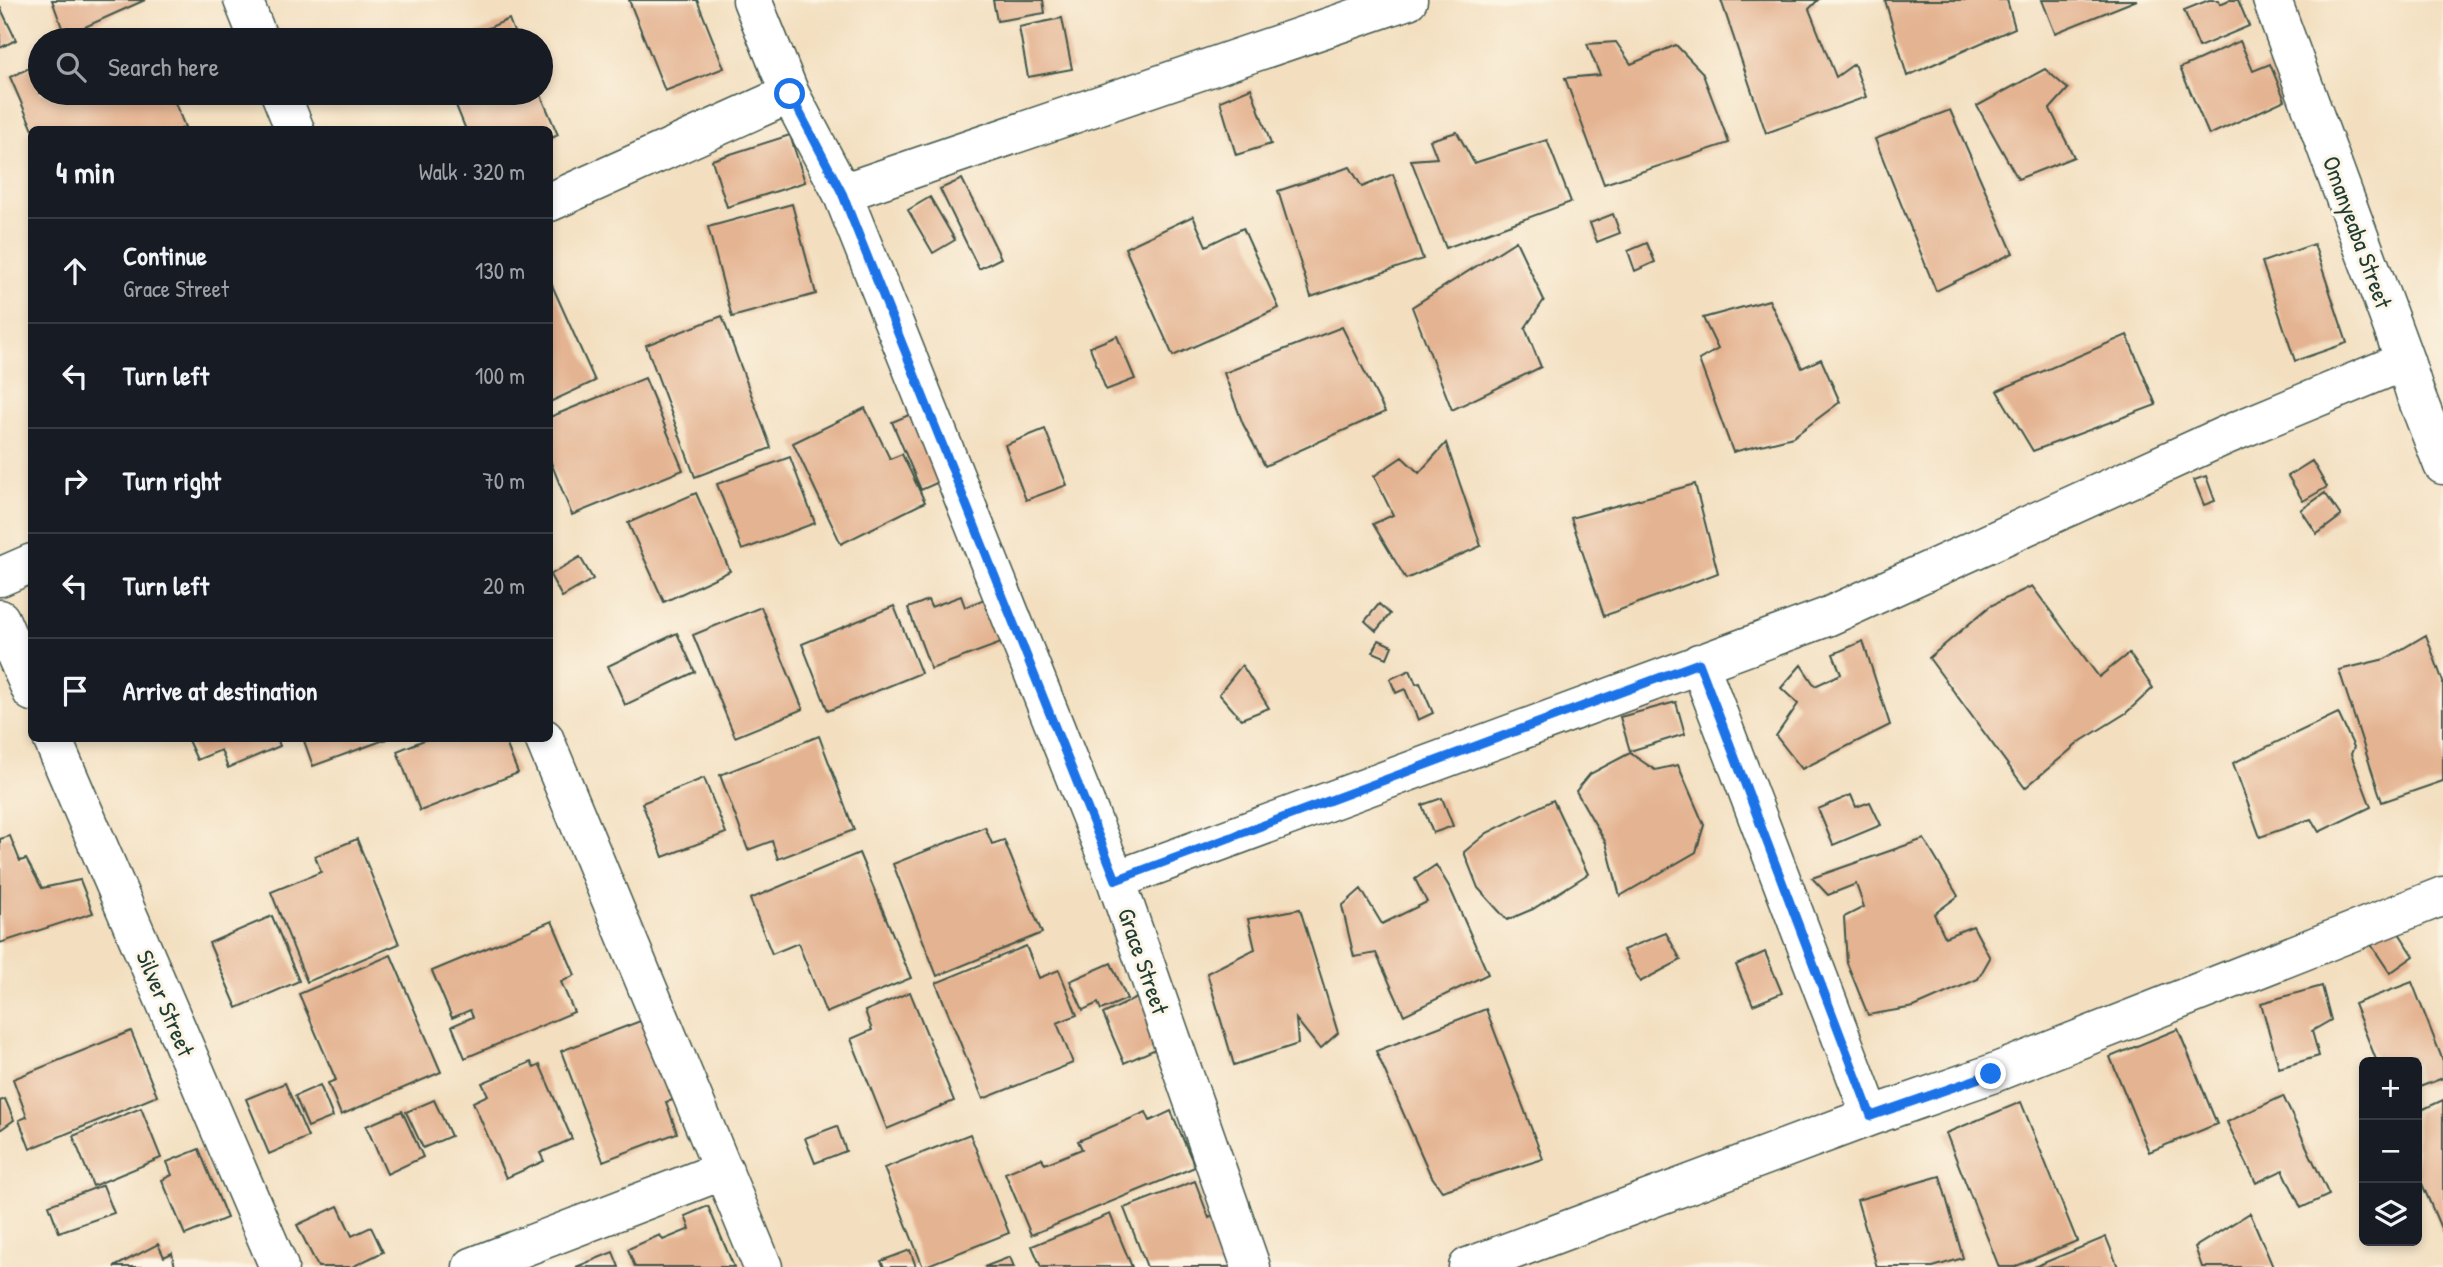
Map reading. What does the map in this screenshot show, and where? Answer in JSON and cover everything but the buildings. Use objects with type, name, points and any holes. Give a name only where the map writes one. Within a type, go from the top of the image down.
[{"type":"street","points":[[243,0],[254,28]]},
{"type":"street","name":"Grace Street","points":[[752,0],[790,94],[842,193],[1116,880],[1251,1267]]},
{"type":"street","points":[[842,193],[1408,0]]},
{"type":"street","name":"Omanyeaba Street","points":[[2272,0],[2421,378],[2443,465]]},
{"type":"street","points":[[553,201],[790,94]]},
{"type":"street","points":[[285,105],[293,126]]},
{"type":"street","points":[[1116,880],[1827,617],[2224,436],[2421,378]]},
{"type":"street","points":[[0,577],[28,565]]},
{"type":"street","points":[[0,619],[28,683]]},
{"type":"street","points":[[1699,663],[1871,1116]]},
{"type":"street","name":"Silver Street","points":[[54,742],[279,1267]]},
{"type":"street","points":[[546,742],[763,1267]]},
{"type":"street","points":[[1468,1267],[1871,1116],[1991,1074],[2443,896]]},
{"type":"street","points":[[472,1267],[724,1170]]},
{"type":"route","points":[[790,94],[842,193],[1116,880],[1699,663],[1871,1116],[1991,1074]]}]
